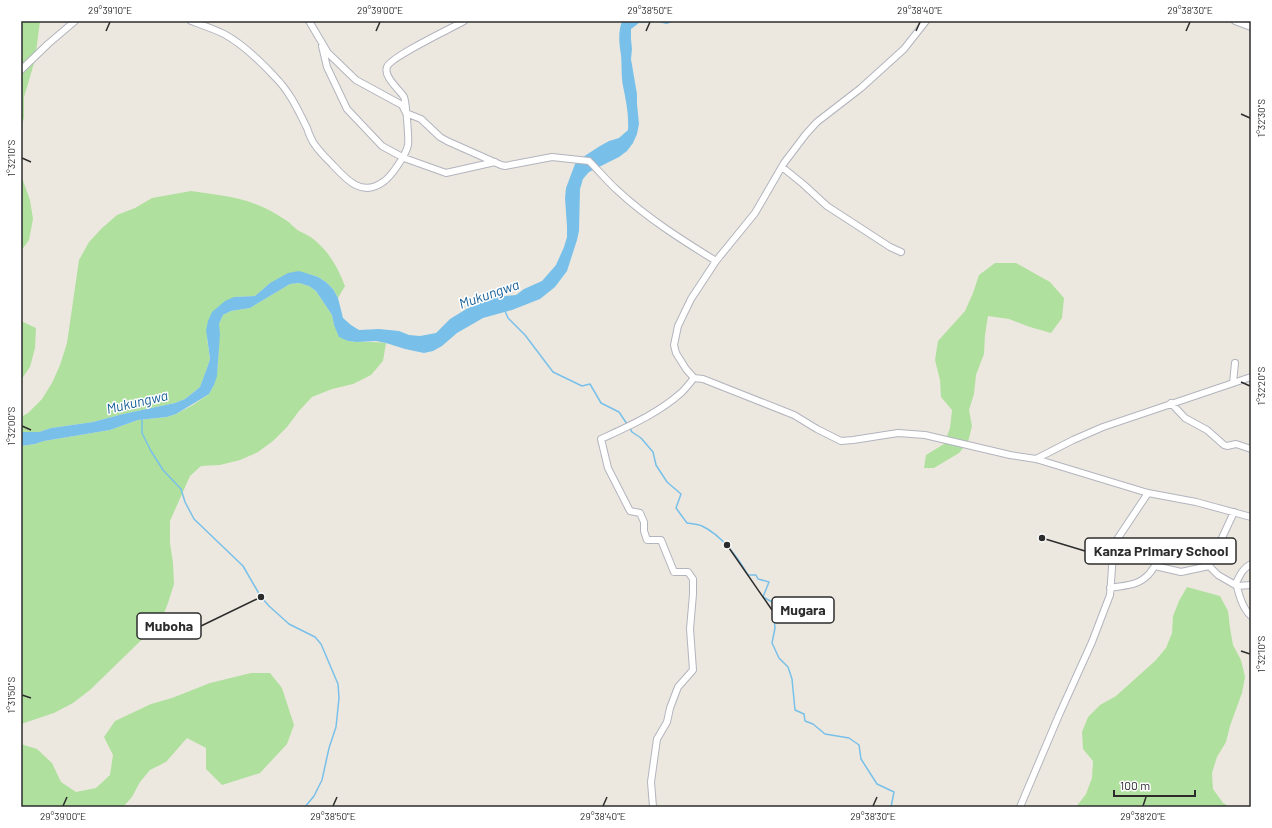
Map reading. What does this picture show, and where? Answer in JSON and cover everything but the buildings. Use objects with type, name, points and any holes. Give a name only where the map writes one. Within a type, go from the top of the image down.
[{"type":"street","points":[[21,70],[75,21]]},
{"type":"street","points":[[191,21],[232,39],[275,76],[293,100],[314,144],[348,180],[357,186],[370,189],[384,182],[404,158],[408,143],[405,99],[391,81],[387,73],[387,66],[405,53],[464,21]]},
{"type":"street","points":[[309,21],[331,56],[356,80],[402,105],[406,114],[421,120],[440,137],[505,166],[552,157],[589,161],[616,190],[635,206],[692,246],[716,260]]},
{"type":"street","points":[[926,21],[911,42],[892,60],[861,88],[816,122],[782,167],[755,213],[742,231],[716,260],[691,299],[678,326],[674,340],[676,353],[686,369],[694,378],[703,379],[789,413],[841,441],[903,432],[925,435],[1010,455],[1036,459],[1148,493],[1196,502],[1251,517]]},
{"type":"street","points":[[1236,21],[1251,27]]},
{"type":"street","points":[[320,38],[327,67],[347,109],[382,146],[404,158],[446,173],[495,162]]},
{"type":"street","points":[[782,167],[827,206],[901,252]]},
{"type":"street","points":[[1233,384],[1235,363]]},
{"type":"street","points":[[654,807],[651,782],[657,739],[667,722],[670,708],[678,687],[693,670],[690,646],[690,628],[693,579],[688,572],[674,572],[661,540],[647,540],[644,531],[644,522],[640,513],[630,511],[608,468],[601,439],[629,427],[663,406],[682,392],[694,378]]},
{"type":"street","points":[[1036,459],[1072,440],[1103,427],[1171,403],[1251,378]]},
{"type":"street","points":[[1171,403],[1185,418],[1207,430],[1224,445],[1227,446],[1236,444],[1251,448]]},
{"type":"street","points":[[1020,807],[1110,595],[1113,554],[1118,538],[1148,493]]},
{"type":"street","points":[[1209,566],[1234,512]]},
{"type":"street","points":[[1251,564],[1241,572],[1236,583],[1242,603],[1251,616]]},
{"type":"street","points":[[1110,588],[1141,582],[1155,566],[1181,572],[1209,566]]},
{"type":"street","points":[[1209,566],[1218,575],[1237,586],[1251,585]]},
{"type":"green space","points":[[21,21],[40,21],[35,60],[24,97],[24,118],[21,127]]},
{"type":"green space","points":[[21,175],[30,200],[33,219],[29,240],[21,251]]},
{"type":"green space","points":[[191,191],[239,199],[262,206],[312,238],[323,248],[336,265],[345,286],[338,298],[333,289],[326,282],[309,274],[270,283],[255,296],[234,297],[207,339],[210,359],[200,387],[185,399],[175,403],[93,422],[51,428],[39,432],[21,432],[21,417],[28,413],[42,399],[52,383],[60,365],[67,343],[79,260],[89,242],[117,215],[135,208],[152,198]]},
{"type":"green space","points":[[995,263],[1016,263],[1050,282],[1064,298],[1062,318],[1051,333],[1009,319],[988,316],[984,354],[976,375],[974,394],[969,410],[972,426],[968,442],[959,453],[934,468],[924,468],[926,455],[944,444],[950,428],[952,410],[941,397],[940,380],[935,360],[938,341],[965,311],[979,275]]},
{"type":"green space","points":[[299,283],[309,286],[316,291],[332,315],[334,325],[348,341],[386,343],[383,361],[371,375],[353,384],[332,389],[312,397],[287,427],[273,441],[258,452],[240,460],[220,465],[201,466],[190,476],[170,521],[170,543],[174,584],[161,621],[90,690],[73,703],[54,713],[21,724],[21,446],[110,430],[138,420],[167,417],[193,405],[209,394],[214,385],[218,365],[219,324],[223,315],[231,311],[250,308],[290,284]]},
{"type":"green space","points":[[21,321],[36,328],[35,348],[30,367],[21,380]]},
{"type":"green space","points":[[1187,587],[1220,596],[1228,611],[1233,645],[1241,660],[1245,677],[1242,693],[1226,742],[1217,757],[1212,773],[1213,789],[1223,803],[1230,807],[1076,807],[1086,794],[1092,778],[1093,761],[1083,749],[1082,732],[1088,717],[1100,705],[1116,696],[1155,661],[1166,648],[1172,633],[1173,616]]},
{"type":"green space","points":[[251,673],[270,673],[282,688],[294,725],[287,744],[260,773],[222,785],[206,769],[206,748],[187,738],[166,762],[150,770],[140,782],[132,797],[123,807],[21,807],[21,744],[37,749],[52,763],[61,782],[76,792],[96,788],[110,775],[113,755],[104,737],[115,721],[151,704],[172,698],[210,683]]},
{"type":"water","points":[[622,21],[674,21],[667,24],[657,22],[639,23],[631,29],[631,59],[637,94],[639,124],[637,134],[627,151],[619,157],[589,172],[583,179],[580,189],[579,231],[567,271],[555,287],[540,299],[512,310],[483,318],[457,333],[442,346],[433,351],[424,353],[376,341],[357,342],[348,341],[339,337],[332,315],[316,291],[309,286],[299,283],[290,284],[250,308],[231,311],[223,315],[219,324],[220,334],[217,376],[209,394],[201,399],[176,414],[167,417],[138,420],[110,430],[21,446],[21,432],[39,432],[51,428],[93,422],[175,403],[185,399],[200,387],[210,359],[206,330],[212,312],[225,301],[234,297],[255,296],[270,283],[288,273],[299,271],[318,277],[326,282],[333,289],[338,298],[343,318],[359,330],[379,329],[399,331],[409,335],[420,336],[436,333],[450,319],[487,299],[516,295],[524,289],[542,281],[556,265],[567,237],[565,198],[566,188],[575,164],[600,146],[619,138],[628,130],[628,113],[622,82],[619,42]]},
{"type":"waterway","points":[[505,311],[508,318],[525,335],[553,372],[582,386],[590,384],[601,403],[619,412],[627,424]]},
{"type":"waterway","points":[[142,419],[142,433],[151,451],[163,470],[181,489],[185,502],[194,519],[243,566],[261,597],[269,606],[289,624],[315,637],[321,644],[338,684],[339,698],[336,727],[329,748],[322,780],[314,796],[305,807]]},
{"type":"waterway","points":[[629,427],[632,432],[641,438],[653,452],[656,465],[667,482],[681,494],[676,508],[687,523],[700,525],[716,535],[728,547],[748,575],[756,575],[758,579],[769,582],[763,597],[774,603],[773,610],[775,628],[772,643],[779,658],[788,667],[792,679],[795,710],[804,714],[805,721],[813,724],[825,734],[849,738],[859,745],[861,759],[877,784],[894,792],[891,807]]},
{"type":"place","name":"Kanza Primary School","points":[[1042,538]]},
{"type":"place","name":"Mugara","points":[[727,545]]},
{"type":"place","name":"Muboha","points":[[261,597]]},
{"type":"water label","name":"Mukungwa","points":[[489,294]]},
{"type":"water label","name":"Mukungwa","points":[[137,402]]}]
